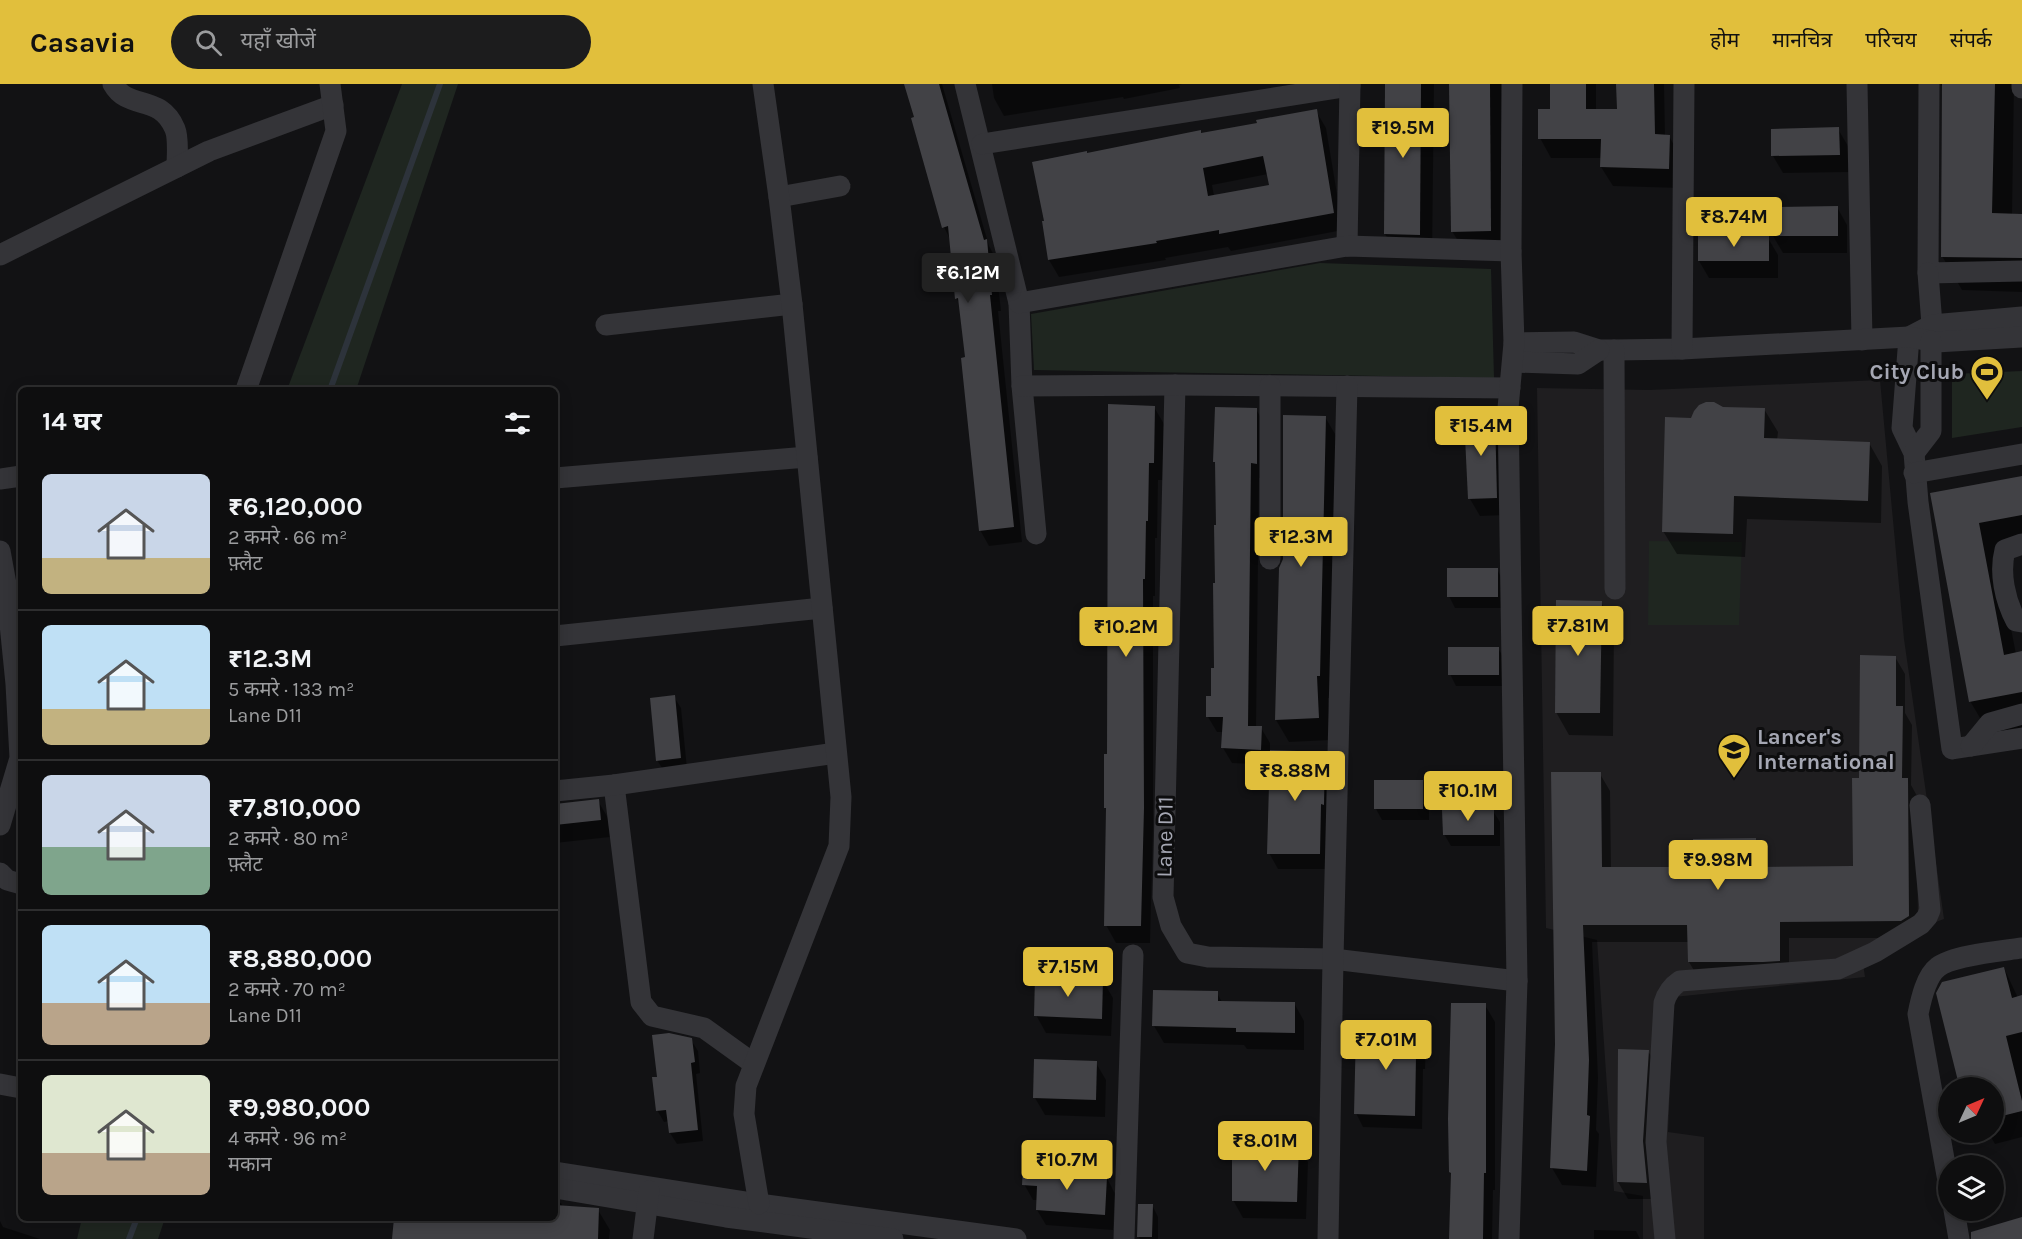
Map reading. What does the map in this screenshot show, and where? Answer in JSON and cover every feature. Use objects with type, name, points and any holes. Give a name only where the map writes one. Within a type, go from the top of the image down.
[{"type":"street","points":[[113,84],[125,98],[148,103],[164,111],[176,130],[177,167]]},
{"type":"street","points":[[247,387],[336,131],[330,84]]},
{"type":"street","points":[[759,1204],[744,1114],[746,1086],[839,846],[841,797],[792,304],[763,84]]},
{"type":"street","points":[[965,84],[982,144],[1019,303],[1022,386],[1036,534]]},
{"type":"street","points":[[1509,1239],[1517,981],[1510,388],[1514,352],[1511,251],[1512,84]]},
{"type":"street","points":[[1682,349],[1684,84]]},
{"type":"street","points":[[1857,84],[1862,340]]},
{"type":"street","points":[[1914,463],[1931,431],[1932,333],[1928,273],[1929,84]]},
{"type":"street","points":[[982,144],[1350,85],[1347,246]]},
{"type":"street","points":[[0,255],[209,151],[333,105]]},
{"type":"street","points":[[779,197],[840,186]]},
{"type":"street","points":[[1019,303],[1347,246],[1511,251]]},
{"type":"street","points":[[1928,273],[2022,271]]},
{"type":"street","points":[[606,325],[792,304]]},
{"type":"street","points":[[1514,352],[1575,342],[1607,350],[1682,349],[1909,337],[2022,317]]},
{"type":"street","points":[[1932,333],[2022,337]]},
{"type":"street","points":[[1909,337],[1902,428],[1914,463],[1952,749],[2022,738]]},
{"type":"street","points":[[1607,350],[1615,589]]},
{"type":"street","name":"Lane D11","points":[[1175,385],[1163,897],[1171,926],[1187,953],[1208,957],[1333,959],[1517,981]]},
{"type":"street","points":[[1022,386],[1510,388]]},
{"type":"street","points":[[1270,386],[1270,560]]},
{"type":"street","points":[[1328,1239],[1347,386]]},
{"type":"street","points":[[1914,463],[2022,454]]},
{"type":"street","points":[[558,478],[807,457]]},
{"type":"street","points":[[0,479],[18,476]]},
{"type":"street","points":[[2022,544],[2005,550],[2002,562],[2007,604],[2016,621],[2022,622]]},
{"type":"street","points":[[0,551],[6,584],[18,726]]},
{"type":"street","points":[[558,636],[822,608]]},
{"type":"street","points":[[1971,746],[1990,723],[2022,714]]},
{"type":"street","points":[[558,791],[614,785],[836,753]]},
{"type":"street","points":[[0,825],[18,765]]},
{"type":"street","points":[[614,785],[641,1002],[652,1017],[704,1028],[754,1064]]},
{"type":"street","points":[[1665,1239],[1656,1142],[1666,995],[1680,981],[1838,969],[1875,952],[1921,924],[1930,910],[1920,805]]},
{"type":"street","points":[[0,873],[7,880],[18,883]]},
{"type":"street","points":[[1943,1155],[1918,1014],[1922,993],[1938,967],[1954,959],[2022,948]]},
{"type":"street","points":[[1124,1239],[1133,955]]},
{"type":"street","points":[[0,1083],[18,1087]]},
{"type":"street","points":[[558,1173],[726,1217],[793,1224],[1016,1239]]},
{"type":"street","points":[[558,1188],[759,1204],[793,1224],[893,1239]]},
{"type":"street","points":[[643,1239],[648,1196]]},
{"type":"street","points":[[1956,1221],[1959,1239]]},
{"type":"shaded area","points":[[402,84],[458,84],[357,387],[288,387]]},
{"type":"shaded area","points":[[1320,263],[1491,269],[1494,378],[1034,370],[1031,314]]},
{"type":"shaded area","name":"City Club","points":[[2022,371],[2022,427],[1952,438],[1952,374]]},
{"type":"shaded area","name":"Lancer's International","points":[[1880,380],[1904,639],[1944,919],[1861,950],[1865,977],[1674,997],[1668,1132],[1704,1137],[1704,1239],[1643,1239],[1643,1196],[1614,1191],[1597,940],[1546,928],[1537,388],[1649,390]]},
{"type":"shaded area","points":[[1649,541],[1742,542],[1739,625],[1648,625]]},
{"type":"shaded area","points":[[81,1221],[164,1221],[158,1239],[77,1239]]},
{"type":"building","points":[[904,84],[939,84],[984,240],[987,239],[992,295],[990,295],[1014,527],[979,531],[961,358],[965,357],[958,298],[955,299],[948,226],[942,228],[911,118],[914,117]]},
{"type":"building","points":[[1385,84],[1421,84],[1420,235],[1384,234]]},
{"type":"building","points":[[1449,84],[1490,84],[1491,231],[1451,232]]},
{"type":"building","points":[[1550,84],[1586,84],[1586,109],[1617,109],[1616,84],[1654,84],[1655,134],[1670,135],[1669,169],[1600,167],[1601,139],[1538,139],[1538,109],[1550,109]]},
{"type":"building","points":[[1942,84],[1995,84],[1992,213],[2022,214],[2022,258],[1941,257]]},
{"type":"building","points":[[1317,109],[1334,213],[1219,234],[1219,230],[1156,241],[1157,243],[1048,260],[1042,221],[1044,221],[1032,162],[1201,130],[1201,133],[1257,123],[1256,120]],"holes":[[[1263,156],[1269,185],[1208,196],[1203,168]]]},
{"type":"building","points":[[1839,127],[1840,155],[1771,156],[1771,129]]},
{"type":"building","points":[[1838,206],[1838,236],[1772,236],[1771,207]]},
{"type":"building","points":[[1698,236],[1769,236],[1769,261],[1698,261]]},
{"type":"building","points":[[1714,402],[1723,407],[1765,408],[1764,438],[1870,442],[1868,501],[1734,496],[1733,534],[1662,532],[1665,417],[1691,418],[1699,405]]},
{"type":"building","points":[[1108,404],[1155,406],[1154,463],[1149,463],[1145,579],[1143,579],[1144,808],[1141,926],[1104,926]]},
{"type":"building","points":[[1215,407],[1257,408],[1257,464],[1251,463],[1248,726],[1262,726],[1261,750],[1221,748],[1223,717],[1206,717],[1206,696],[1211,696],[1211,668],[1214,668]]},
{"type":"building","points":[[1283,415],[1326,416],[1320,676],[1317,676],[1319,718],[1275,720],[1279,568],[1283,559]]},
{"type":"building","points":[[1495,415],[1497,498],[1468,499],[1464,416]]},
{"type":"building","points":[[2022,476],[2022,515],[1979,523],[2004,655],[2022,651],[2022,692],[1969,702],[1930,493]]},
{"type":"building","points":[[1447,568],[1498,568],[1498,597],[1447,597]]},
{"type":"building","points":[[1556,600],[1602,601],[1600,713],[1555,713]]},
{"type":"building","points":[[1448,647],[1499,647],[1499,675],[1448,675]]},
{"type":"building","points":[[1860,655],[1896,656],[1896,706],[1903,706],[1902,778],[1908,778],[1909,916],[1901,921],[1780,922],[1780,961],[1763,962],[1688,962],[1687,925],[1583,925],[1589,1060],[1587,1115],[1590,1116],[1587,1171],[1550,1168],[1555,1044],[1551,772],[1601,772],[1602,867],[1694,867],[1693,839],[1756,838],[1756,867],[1853,866],[1852,778],[1859,778]]},
{"type":"building","points":[[675,695],[681,758],[656,761],[650,698]]},
{"type":"building","points":[[1270,750],[1325,752],[1320,854],[1267,854]]},
{"type":"building","points":[[1374,780],[1423,780],[1423,809],[1374,809]]},
{"type":"building","points":[[599,799],[601,820],[558,825],[558,804]]},
{"type":"building","points":[[1442,810],[1494,810],[1494,835],[1443,835]]},
{"type":"building","points":[[2004,967],[2012,998],[2022,995],[2022,1032],[2006,1036],[2022,1101],[2022,1111],[2004,1116],[2004,1077],[1957,1077],[1936,993],[1942,982]]},
{"type":"building","points":[[1035,977],[1103,980],[1102,1019],[1034,1016]]},
{"type":"building","points":[[1153,990],[1218,991],[1218,1001],[1295,1002],[1295,1033],[1236,1032],[1236,1028],[1152,1026]]},
{"type":"building","points":[[1451,1003],[1486,1003],[1486,1173],[1484,1173],[1483,1239],[1449,1239],[1451,1173],[1449,1172],[1448,1119]]},
{"type":"building","points":[[1385,1025],[1419,1026],[1415,1116],[1354,1114],[1356,1030],[1385,1031]]},
{"type":"building","points":[[669,1033],[692,1038],[695,1062],[691,1063],[698,1130],[669,1133],[666,1110],[656,1111],[652,1077],[657,1077],[652,1035]]},
{"type":"building","points":[[1618,1049],[1649,1050],[1643,1141],[1647,1183],[1617,1182]]},
{"type":"building","points":[[1034,1059],[1097,1061],[1096,1100],[1033,1098]]},
{"type":"building","points":[[1232,1143],[1299,1143],[1297,1202],[1232,1201]]},
{"type":"building","points":[[1023,1167],[1062,1170],[1062,1174],[1107,1177],[1105,1215],[1036,1210],[1037,1186],[1022,1185]]},
{"type":"building","points":[[1138,1204],[1153,1204],[1152,1237],[1137,1237]]},
{"type":"building","points":[[558,1205],[599,1208],[598,1239],[392,1239],[394,1221],[558,1221]]},
{"type":"building","points":[[2022,1217],[2022,1239],[1971,1239],[1971,1232]]},
{"type":"waterway","points":[[331,387],[440,84]]},
{"type":"waterway","points":[[129,1239],[136,1221]]},
{"type":"place","name":"City Club","points":[[1987,401]]},
{"type":"place","name":"Lancer's International","points":[[1734,779]]}]
